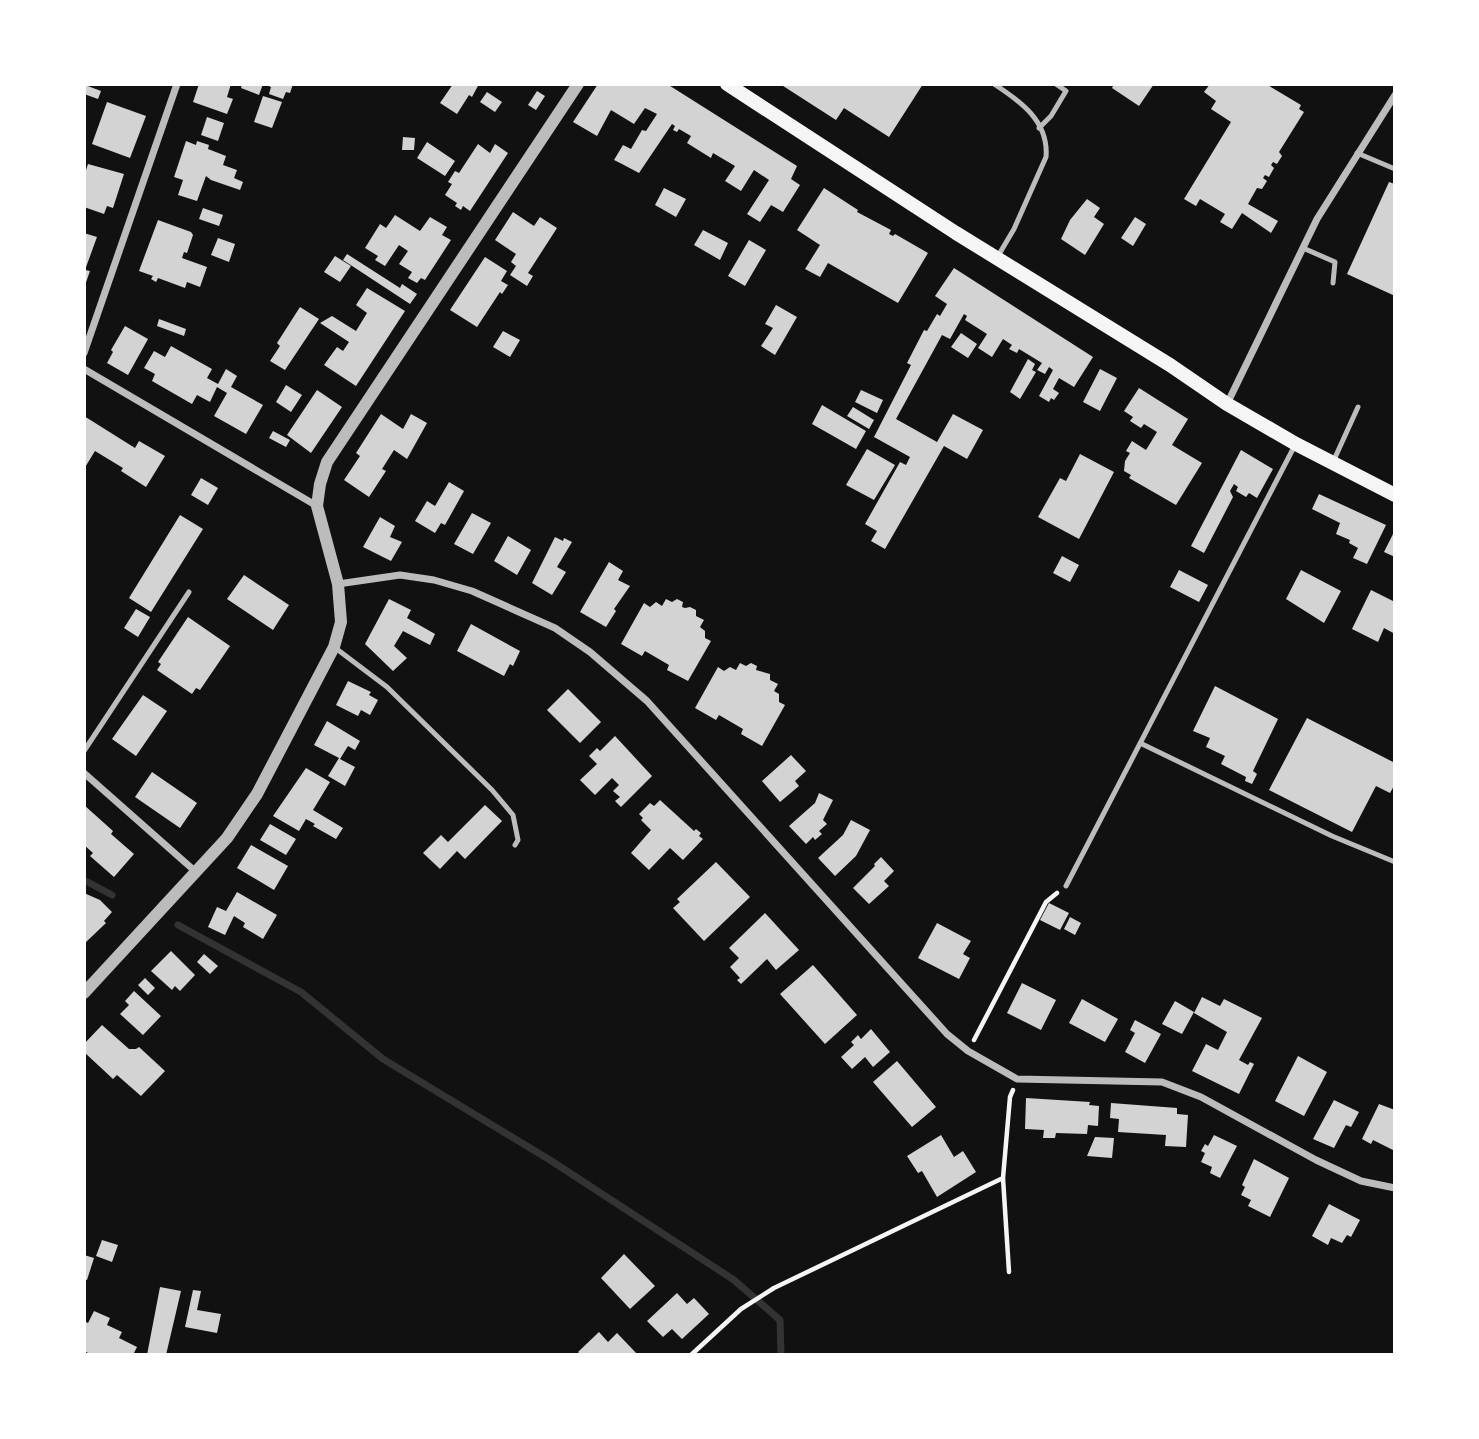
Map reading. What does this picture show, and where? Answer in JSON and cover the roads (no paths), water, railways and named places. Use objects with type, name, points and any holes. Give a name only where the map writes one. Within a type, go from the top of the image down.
[{"type":"main road","points":[[727,84],[997,259],[1171,365],[1227,404],[1296,444],[1395,495]]},
{"type":"street","points":[[84,353],[177,84]]},
{"type":"street","points":[[84,993],[197,873],[227,838],[257,794],[334,647],[341,622],[338,584],[317,506],[327,462],[578,84]]},
{"type":"street","points":[[1227,404],[1317,219],[1395,95]]},
{"type":"street","points":[[84,369],[317,506]]},
{"type":"street","points":[[338,584],[400,575],[434,580],[472,591],[555,628],[590,652],[647,701],[947,1034],[968,1051],[1017,1079],[1162,1082],[1201,1097],[1316,1160],[1361,1181],[1395,1188]]},
{"type":"street","points":[[84,773],[197,873]]},
{"type":"lane","points":[[993,84],[1024,103],[1035,117],[1047,148],[1046,157],[1014,229],[997,259]]},
{"type":"lane","points":[[1040,128],[1051,116],[1066,91],[1056,84]]},
{"type":"lane","points":[[1357,153],[1395,169]]},
{"type":"lane","points":[[1303,248],[1335,262],[1333,283]]},
{"type":"lane","points":[[1333,462],[1358,407]]},
{"type":"lane","points":[[1066,886],[1296,444]]},
{"type":"lane","points":[[84,751],[189,592]]},
{"type":"lane","points":[[334,647],[387,687],[492,790],[513,815],[518,840],[515,845]]},
{"type":"lane","points":[[1140,743],[1332,836],[1395,862]]},
{"type":"waterway","points":[[84,880],[112,895]]},
{"type":"waterway","points":[[178,925],[301,992],[383,1059],[550,1160],[734,1280],[780,1320],[781,1355]]}]
